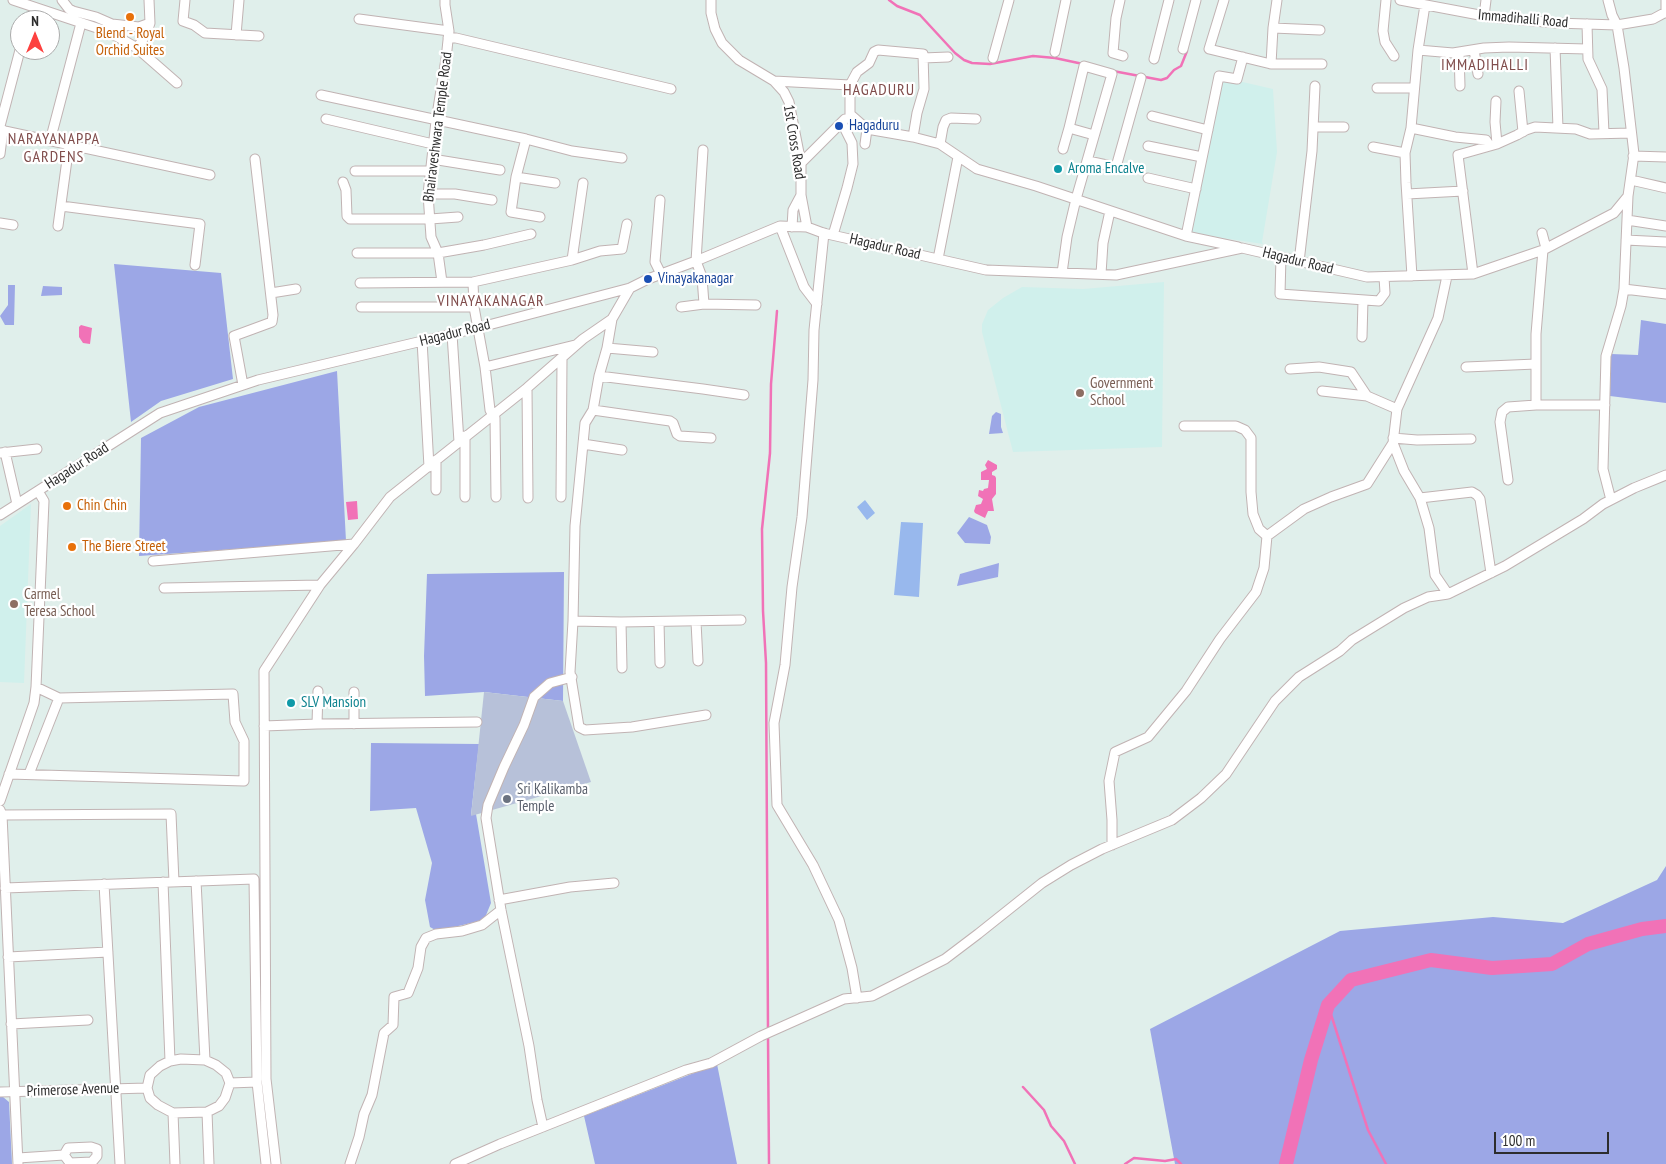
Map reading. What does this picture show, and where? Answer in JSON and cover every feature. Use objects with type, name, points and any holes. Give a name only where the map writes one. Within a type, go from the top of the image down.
[{"type":"street","points":[[13,0],[111,28],[139,27],[150,23]]},
{"type":"street","points":[[62,0],[69,9],[91,16],[111,28],[177,83]]},
{"type":"street","points":[[137,48],[146,36],[150,23],[149,0]]},
{"type":"street","points":[[185,0],[183,21],[194,25],[205,33],[259,36]]},
{"type":"street","points":[[236,35],[239,0]]},
{"type":"street","name":"Bhairaveshwara Temple Road","points":[[442,282],[438,253],[431,237],[428,194],[436,120],[444,79],[448,35],[445,0]]},
{"type":"street","name":"1st Cross Road","points":[[711,0],[711,13],[715,29],[722,43],[738,60],[774,81],[784,92],[789,102],[801,163],[801,195],[807,227]]},
{"type":"street","points":[[993,58],[1009,0]]},
{"type":"street","points":[[1055,52],[1066,0]]},
{"type":"street","points":[[1120,0],[1116,18],[1113,53],[1123,56]]},
{"type":"street","points":[[1154,59],[1169,0]]},
{"type":"street","points":[[1183,49],[1196,0]]},
{"type":"street","points":[[1224,0],[1209,49],[1271,64],[1322,64]]},
{"type":"street","points":[[1271,64],[1276,0]]},
{"type":"street","points":[[1386,0],[1383,31],[1385,42],[1394,56]]},
{"type":"street","name":"Immadihalli Road","points":[[1400,0],[1484,16],[1556,23],[1617,25],[1653,19],[1666,12]]},
{"type":"street","points":[[1484,16],[1486,0]]},
{"type":"street","points":[[1608,0],[1617,25],[1634,156],[1628,196],[1624,289],[1621,306],[1606,356],[1603,469],[1611,500]]},
{"type":"street","points":[[1666,0],[1666,12]]},
{"type":"street","points":[[1412,276],[1406,153],[1411,128],[1418,50],[1429,4]]},
{"type":"street","points":[[359,20],[448,35],[671,89]]},
{"type":"street","points":[[1587,24],[1588,59],[1602,90],[1604,133]]},
{"type":"street","points":[[50,141],[80,27]]},
{"type":"street","points":[[1273,28],[1320,30]]},
{"type":"street","points":[[1418,50],[1459,52],[1509,47],[1587,49]]},
{"type":"street","points":[[1555,48],[1558,128]]},
{"type":"street","points":[[801,163],[850,114],[850,84],[856,72],[869,63],[874,52],[878,50],[923,54],[924,89],[913,137]]},
{"type":"street","points":[[1474,50],[1478,74]]},
{"type":"street","points":[[1459,52],[1460,86]]},
{"type":"street","points":[[923,58],[948,57]]},
{"type":"street","points":[[1186,236],[1219,76],[1237,79],[1243,57]]},
{"type":"street","points":[[0,154],[1,128],[18,60]]},
{"type":"street","points":[[1062,273],[1067,236],[1076,199],[1112,74],[1084,66],[1063,149]]},
{"type":"street","points":[[1088,160],[1116,167],[1141,78]]},
{"type":"street","points":[[774,81],[850,84]]},
{"type":"street","points":[[1299,262],[1314,127],[1315,86]]},
{"type":"street","points":[[1377,88],[1414,88]]},
{"type":"street","points":[[1519,90],[1523,132]]},
{"type":"street","points":[[321,95],[526,138],[572,151],[622,158]]},
{"type":"street","points":[[1493,145],[1496,101]]},
{"type":"street","points":[[850,114],[867,129],[940,144],[977,170],[1076,199],[1186,236],[1242,248]]},
{"type":"street","points":[[1152,116],[1208,130]]},
{"type":"street","points":[[940,144],[946,120],[951,118],[976,119]]},
{"type":"street","points":[[326,119],[433,144]]},
{"type":"street","points":[[842,123],[852,143],[853,164],[847,188],[829,234],[817,304],[802,517],[792,587],[785,665],[774,723],[777,805],[813,865],[839,920],[852,968],[856,998]]},
{"type":"street","points":[[1314,127],[1344,127]]},
{"type":"street","points":[[1473,274],[1458,155],[1493,145],[1535,127],[1576,129],[1590,134],[1631,133]]},
{"type":"street","points":[[1,128],[50,141],[210,175]]},
{"type":"street","points":[[1068,128],[1094,136]]},
{"type":"street","points":[[1411,128],[1455,137],[1486,140],[1493,145]]},
{"type":"street","points":[[865,144],[867,129]]},
{"type":"street","points":[[526,138],[516,177],[510,212],[540,217]]},
{"type":"street","points":[[58,226],[69,144]]},
{"type":"street","points":[[1148,146],[1202,157]]},
{"type":"street","points":[[1374,147],[1406,153]]},
{"type":"street","points":[[703,150],[696,261],[702,277],[704,304]]},
{"type":"street","points":[[1634,156],[1666,157]]},
{"type":"street","points":[[938,259],[958,157]]},
{"type":"street","points":[[242,385],[234,336],[272,322],[273,315],[255,159]]},
{"type":"street","points":[[432,159],[500,170]]},
{"type":"street","points":[[355,171],[430,171]]},
{"type":"street","points":[[516,177],[555,183]]},
{"type":"street","points":[[1148,178],[1196,189]]},
{"type":"street","points":[[1631,180],[1666,188]]},
{"type":"street","points":[[343,182],[346,190],[347,216],[350,219],[458,217]]},
{"type":"street","points":[[572,260],[582,183]]},
{"type":"street","points":[[1407,194],[1463,190]]},
{"type":"street","points":[[428,194],[455,194],[492,200]]},
{"type":"street","points":[[792,227],[793,210],[801,195]]},
{"type":"street","name":"Hagadur Road","points":[[0,515],[160,413],[258,380],[477,328],[630,288],[780,226],[807,227],[829,234],[986,270],[1116,275],[1242,248],[1367,277],[1447,276],[1473,274],[1545,249],[1614,213],[1628,196]]},
{"type":"street","points":[[660,200],[656,262],[661,274]]},
{"type":"street","points":[[61,206],[200,224],[195,265]]},
{"type":"street","points":[[1101,274],[1102,248],[1110,212]]},
{"type":"street","points":[[1627,220],[1666,226]]},
{"type":"street","points":[[0,223],[13,224]]},
{"type":"street","points":[[360,282],[473,282],[600,252],[622,249],[627,224]]},
{"type":"street","points":[[780,226],[804,287],[817,304]]},
{"type":"street","points":[[1536,405],[1536,334],[1545,249],[1542,233]]},
{"type":"street","points":[[356,253],[438,253],[530,234]]},
{"type":"street","points":[[1626,240],[1666,242]]},
{"type":"street","points":[[1281,257],[1280,294],[1379,300],[1384,293],[1384,277]]},
{"type":"street","points":[[1112,845],[1109,781],[1115,752],[1148,737],[1186,691],[1220,638],[1256,592],[1264,568],[1267,536],[1304,509],[1367,484],[1393,440],[1397,409],[1438,318],[1447,276]]},
{"type":"street","points":[[473,282],[474,306],[485,367],[490,410],[495,418],[496,497]]},
{"type":"street","points":[[630,288],[612,319],[593,410],[585,423],[574,526],[573,621],[570,672],[579,727],[585,730],[632,727],[706,715]]},
{"type":"street","points":[[271,293],[296,289]]},
{"type":"street","points":[[1624,289],[1666,294]]},
{"type":"street","points":[[1362,337],[1363,300]]},
{"type":"street","points":[[681,307],[704,304],[756,305]]},
{"type":"street","points":[[361,307],[474,306]]},
{"type":"street","points":[[276,1164],[266,1079],[264,671],[320,585],[390,497],[526,388],[576,345],[612,319]]},
{"type":"street","points":[[452,334],[462,439],[465,497]]},
{"type":"street","points":[[422,340],[429,467]]},
{"type":"street","points":[[485,367],[576,345]]},
{"type":"street","points":[[607,348],[653,352]]},
{"type":"street","points":[[561,497],[562,358]]},
{"type":"street","points":[[1466,367],[1536,364]]},
{"type":"street","points":[[1290,369],[1319,367],[1351,372],[1367,396]]},
{"type":"street","points":[[599,376],[744,396]]},
{"type":"street","points":[[526,388],[528,498]]},
{"type":"street","points":[[1322,391],[1367,396],[1397,409]]},
{"type":"street","points":[[1508,480],[1500,422],[1502,412],[1508,408],[1536,405],[1605,405]]},
{"type":"street","points":[[593,410],[670,421],[680,436],[711,438]]},
{"type":"street","points":[[1184,426],[1236,426],[1245,430],[1251,438],[1253,514],[1259,529],[1267,536]]},
{"type":"street","points":[[1393,440],[1471,439]]},
{"type":"street","points":[[1393,440],[1404,471],[1420,498],[1428,528],[1434,575],[1448,594]]},
{"type":"street","points":[[583,444],[622,450]]},
{"type":"street","points":[[17,504],[2,452],[37,449]]},
{"type":"street","points":[[436,460],[436,490]]},
{"type":"street","points":[[455,1164],[500,1144],[686,1070],[711,1063],[761,1036],[844,999],[872,996],[944,959],[1042,883],[1071,864],[1172,820],[1201,798],[1226,774],[1275,701],[1299,677],[1340,651],[1356,638],[1404,608],[1428,596],[1448,594],[1491,573],[1532,551],[1611,500],[1666,475]]},
{"type":"street","points":[[0,800],[34,704],[44,502],[38,491]]},
{"type":"street","points":[[1420,498],[1472,492],[1478,495],[1491,573]]},
{"type":"street","points":[[154,561],[354,544]]},
{"type":"street","points":[[164,588],[320,585]]},
{"type":"street","points":[[573,621],[696,622],[741,620]]},
{"type":"street","points":[[620,622],[622,668]]},
{"type":"street","points":[[659,622],[660,663]]},
{"type":"street","points":[[696,622],[698,661]]},
{"type":"street","points":[[544,1127],[537,1100],[529,1046],[501,910],[486,818],[488,805],[524,725],[534,697],[550,683],[572,677]]},
{"type":"street","points":[[9,774],[244,781],[244,741],[235,722],[234,694],[59,698],[36,687]]},
{"type":"street","points":[[317,724],[318,691]]},
{"type":"street","points":[[354,692],[354,724]]},
{"type":"street","points":[[29,774],[59,698]]},
{"type":"street","points":[[264,726],[476,722]]},
{"type":"street","points":[[64,1155],[18,1161],[1,812],[171,814],[174,882]]},
{"type":"street","points":[[6,888],[254,879],[257,1082],[266,1164]]},
{"type":"street","points":[[196,881],[205,1060]]},
{"type":"street","points":[[163,882],[170,1061]]},
{"type":"street","points":[[500,900],[570,887],[614,883]]},
{"type":"street","points":[[104,884],[120,1164]]},
{"type":"street","points":[[350,1164],[364,1114],[372,1095],[384,1033],[393,1025],[394,996],[408,993],[418,968],[421,947],[426,938],[436,934],[462,931],[482,925],[501,910]]},
{"type":"street","points":[[8,957],[108,952]]},
{"type":"street","points":[[11,1024],[88,1020]]},
{"type":"street","points":[[181,1059],[205,1060],[216,1065],[226,1073],[230,1084],[225,1098],[219,1106],[207,1112],[173,1113],[158,1106],[150,1098],[147,1088],[150,1074],[160,1066],[170,1061],[181,1059]]},
{"type":"street","points":[[230,1084],[257,1082]]},
{"type":"street","name":"Primerose Avenue","points":[[0,1092],[147,1088]]},
{"type":"street","points":[[207,1112],[209,1164]]},
{"type":"street","points":[[173,1113],[176,1164]]},
{"type":"shaded area","points":[[1221,77],[1273,89],[1277,152],[1263,244],[1189,233]]},
{"type":"shaded area","points":[[114,264],[221,273],[233,379],[161,401],[131,422]]},
{"type":"shaded area","name":"Government School","points":[[1164,282],[1162,447],[1013,452],[982,332],[982,324],[988,310],[1003,298],[1022,287],[1083,289]]},
{"type":"shaded area","points":[[8,285],[15,285],[14,325],[5,325],[0,316],[8,305]]},
{"type":"shaded area","points":[[43,286],[62,287],[62,295],[41,296]]},
{"type":"shaded area","points":[[1641,320],[1666,324],[1666,403],[1610,396],[1611,354],[1638,355]]},
{"type":"shaded area","points":[[81,325],[92,328],[90,344],[83,343],[79,337],[79,327]]},
{"type":"shaded area","points":[[337,371],[346,541],[139,556],[141,438],[199,407]]},
{"type":"shaded area","points":[[996,412],[1001,414],[1003,433],[989,434],[992,416]]},
{"type":"shaded area","points":[[988,460],[997,465],[997,469],[992,472],[992,475],[996,478],[996,494],[992,499],[994,511],[988,511],[985,518],[974,511],[976,505],[981,504],[983,499],[978,496],[979,490],[983,491],[988,488],[989,480],[981,480],[981,472],[987,469],[985,465]]},
{"type":"shaded area","points":[[865,500],[875,513],[867,520],[857,507]]},
{"type":"shaded area","points":[[357,501],[358,519],[348,520],[346,502]]},
{"type":"shaded area","name":"Carmel Teresa School","points":[[31,504],[24,683],[0,682],[0,526]]},
{"type":"shaded area","points":[[969,517],[987,525],[991,537],[990,544],[965,543],[957,533]]},
{"type":"shaded area","points":[[901,522],[923,523],[919,597],[894,595]]},
{"type":"shaded area","points":[[999,563],[998,577],[957,586],[960,574]]},
{"type":"shaded area","points":[[564,572],[563,701],[484,692],[425,696],[424,656],[427,574]]},
{"type":"shaded area","points":[[484,692],[563,701],[591,782],[471,816]]},
{"type":"shaded area","points":[[371,743],[479,744],[471,815],[476,814],[491,903],[484,920],[437,931],[430,927],[425,900],[432,863],[416,808],[370,811]]},
{"type":"shaded area","points":[[1666,866],[1666,1164],[1175,1164],[1150,1029],[1340,931],[1493,917],[1563,923],[1657,880]]},
{"type":"shaded area","points":[[717,1064],[737,1164],[595,1164],[584,1116]]},
{"type":"shaded area","points":[[0,1097],[9,1102],[12,1164],[0,1164]]},
{"type":"waterway","points":[[889,0],[897,6],[920,15],[955,53],[972,63],[990,64],[1033,56],[1055,58],[1083,64]]},
{"type":"waterway","points":[[1113,71],[1161,80],[1167,78],[1174,70],[1181,66],[1187,51]]},
{"type":"waterway","points":[[768,1031],[766,663],[762,529],[770,453],[771,384],[777,311]]},
{"type":"waterway","points":[[1286,1164],[1311,1060],[1328,1005],[1351,980],[1431,960],[1492,968],[1552,964],[1588,944],[1642,929],[1666,926]]},
{"type":"waterway","points":[[1328,1005],[1368,1130],[1386,1164]]},
{"type":"waterway","points":[[768,1036],[769,1164]]},
{"type":"waterway","points":[[1023,1087],[1044,1110],[1051,1126],[1064,1141],[1075,1164]]},
{"type":"waterway","points":[[1125,1164],[1134,1158],[1165,1161],[1176,1159],[1181,1164]]},
{"type":"place","name":"Blend - Royal Orchid Suites","points":[[130,17]]},
{"type":"place","name":"Hagaduru","points":[[839,126]]},
{"type":"place","name":"Aroma Encalve","points":[[1058,169]]},
{"type":"place","name":"Vinayakanagar","points":[[648,279]]},
{"type":"place","name":"Government School","points":[[1080,393]]},
{"type":"place","name":"Chin Chin","points":[[67,506]]},
{"type":"place","name":"The Biere Street","points":[[72,547]]},
{"type":"place","name":"Carmel Teresa School","points":[[14,604]]},
{"type":"place","name":"SLV Mansion","points":[[291,703]]},
{"type":"place","name":"Sri Kalikamba Temple","points":[[507,799]]},
{"type":"district","name":"IMMADIHALLI","points":[[1485,65]]},
{"type":"district","name":"HAGADURU","points":[[879,90]]},
{"type":"district","name":"NARAYANAPPA GARDENS","points":[[54,148]]},
{"type":"district","name":"VINAYAKANAGAR","points":[[491,301]]}]
